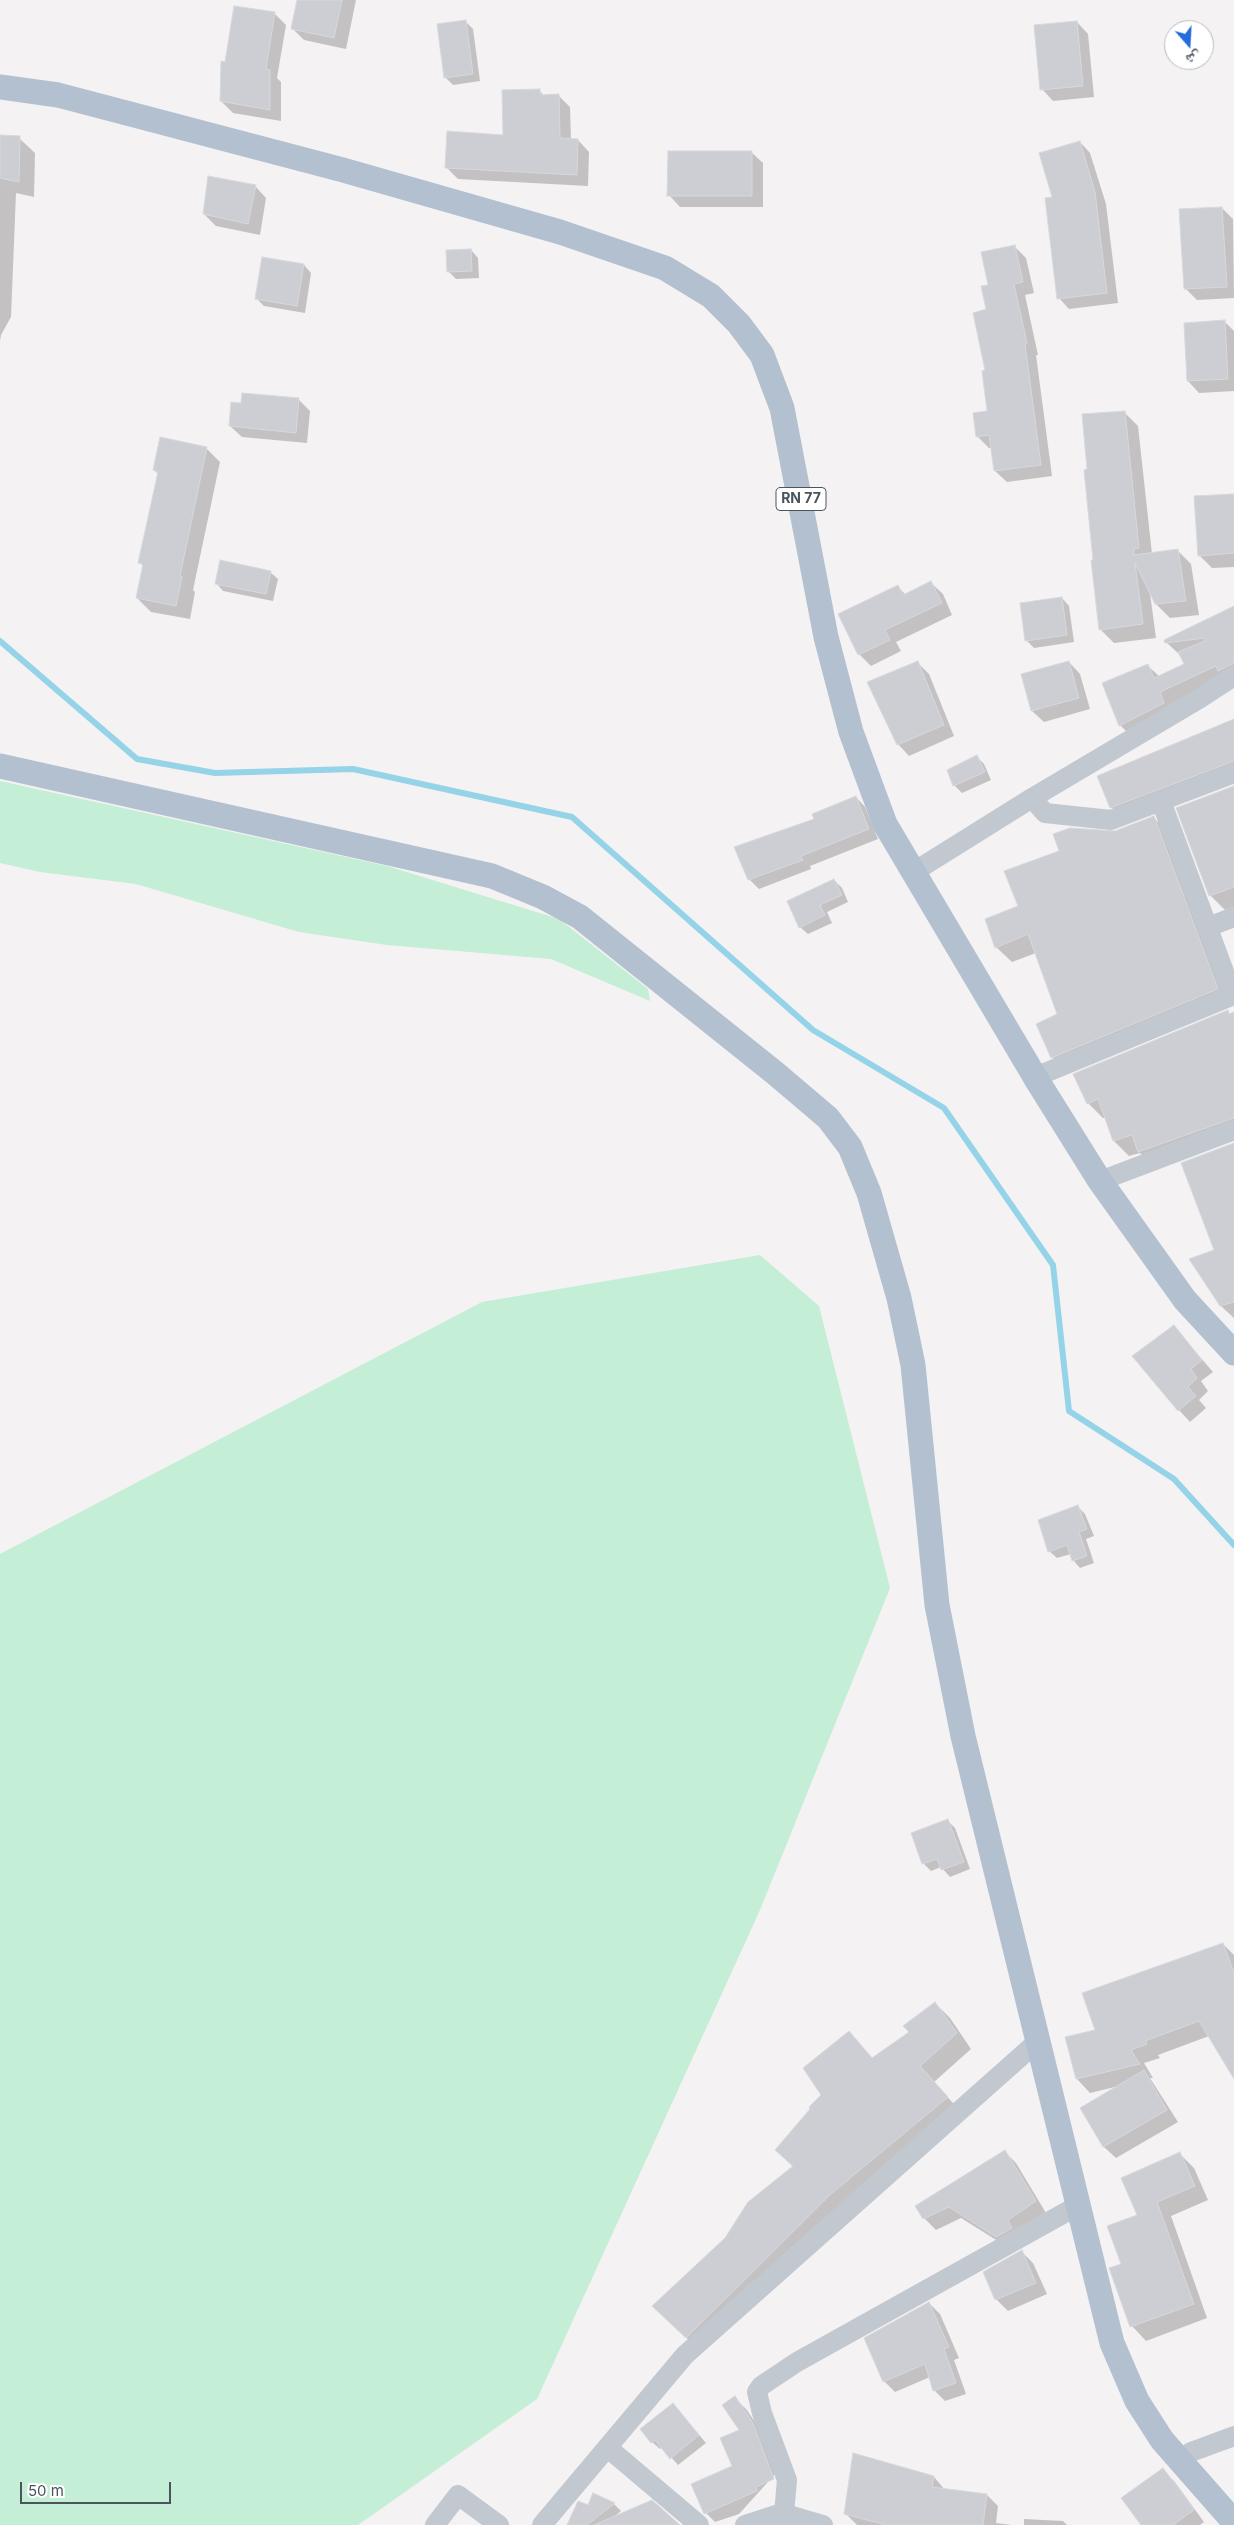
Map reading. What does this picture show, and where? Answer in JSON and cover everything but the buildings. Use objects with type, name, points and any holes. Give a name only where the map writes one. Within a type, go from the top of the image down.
[{"type":"main road","name":"RN 77","points":[[0,87],[58,94],[343,170],[560,232],[664,268],[711,296],[739,324],[762,355],[782,408],[826,637],[851,732],[884,824],[1034,1077],[1100,1181],[1185,1300],[1234,1353]]},
{"type":"main road","points":[[0,766],[492,876],[543,897],[580,917],[775,1073],[828,1118],[850,1147],[869,1193],[899,1298],[913,1365],[937,1605],[963,1736],[1112,2343],[1136,2402],[1162,2440],[1234,2522]]},
{"type":"street","points":[[912,873],[1234,676]]},
{"type":"street","points":[[1032,798],[1045,813],[1111,820],[1234,773]]},
{"type":"street","points":[[1034,1077],[1234,995],[1161,801]]},
{"type":"street","points":[[1208,927],[1234,917]]},
{"type":"street","points":[[1100,1181],[1234,1130]]},
{"type":"street","points":[[542,2525],[685,2355],[1037,2042]]},
{"type":"street","points":[[782,2519],[787,2480],[760,2406],[756,2392],[760,2386],[798,2362],[1077,2206]]},
{"type":"street","points":[[1180,2462],[1191,2452],[1234,2436]]},
{"type":"street","points":[[608,2448],[699,2525]]},
{"type":"street","points":[[436,2525],[458,2495],[499,2525]]},
{"type":"street","points":[[745,2525],[782,2519],[823,2525]]},
{"type":"green space","points":[[0,781],[387,866],[559,919],[648,989],[650,1001],[551,959],[387,945],[299,932],[136,884],[40,872],[0,863]]},
{"type":"green space","points":[[760,1255],[819,1306],[890,1588],[760,1910],[537,2399],[358,2525],[0,2525],[0,1554],[482,1302]]},
{"type":"waterway","points":[[0,641],[137,759],[215,773],[353,769],[572,817],[813,1030],[944,1108],[1053,1265],[1069,1411],[1174,1479],[1234,1545]]}]
